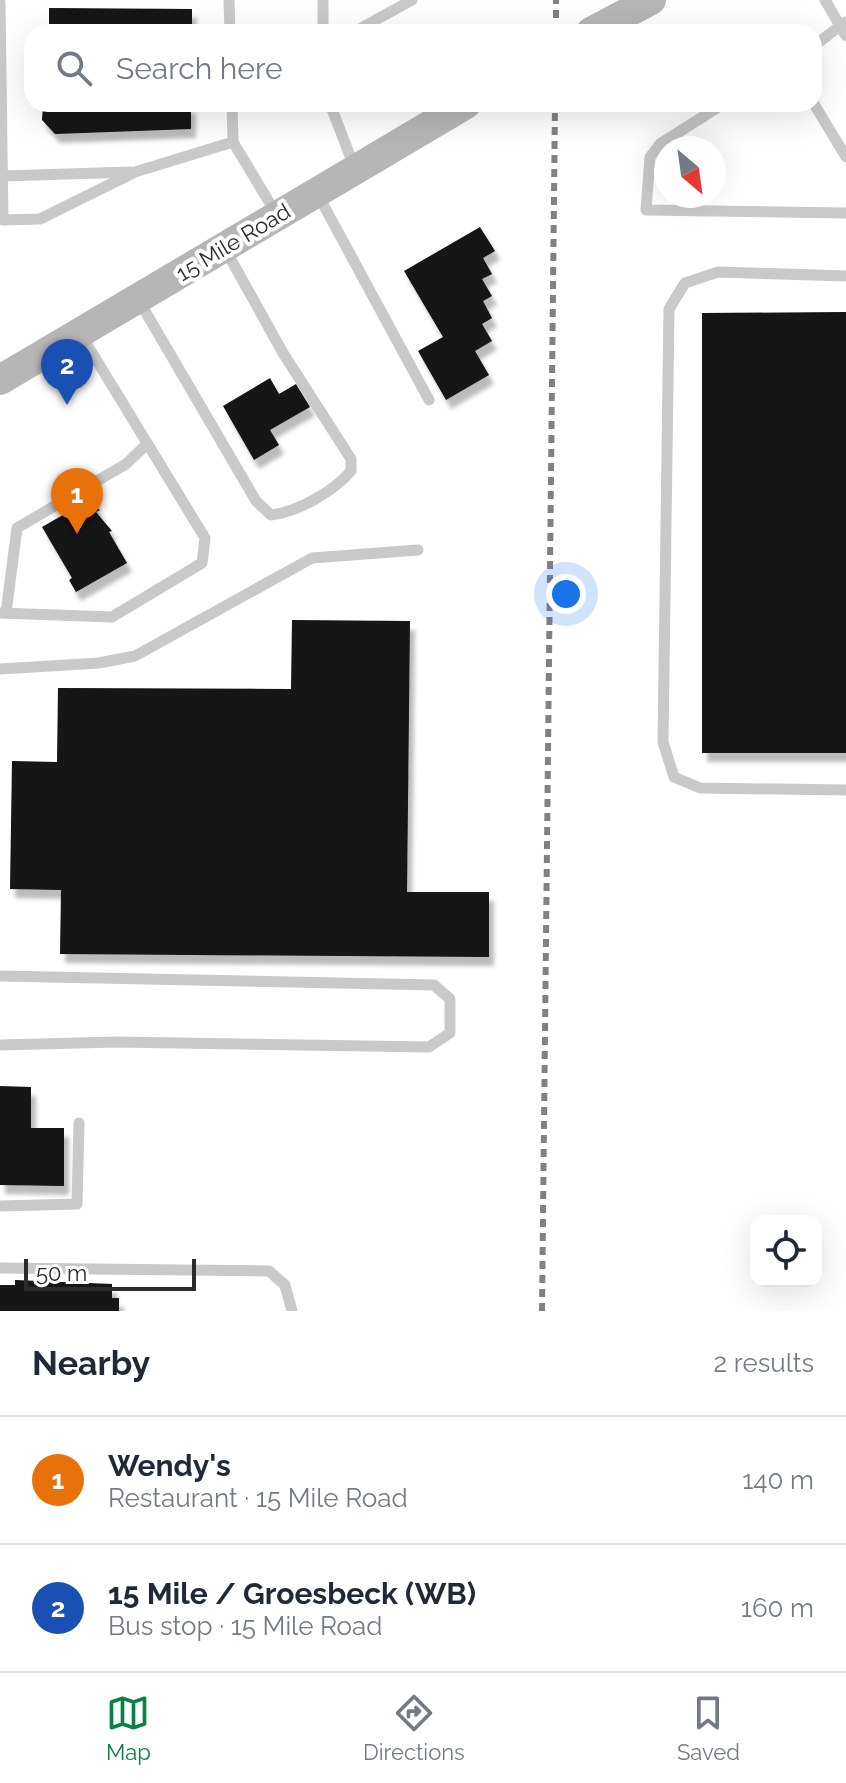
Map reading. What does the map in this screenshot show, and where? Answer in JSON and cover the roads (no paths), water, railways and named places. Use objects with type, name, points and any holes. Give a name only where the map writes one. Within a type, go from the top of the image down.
[{"type":"main road","points":[[606,24],[651,0]]},
{"type":"main road","name":"15 Mile Road","points":[[0,380],[452,112]]},
{"type":"lane","points":[[323,0],[323,24]]},
{"type":"lane","points":[[368,24],[412,0]]},
{"type":"lane","points":[[822,41],[844,28],[825,0]]},
{"type":"lane","points":[[226,1],[229,24]]},
{"type":"lane","points":[[3,2],[3,220],[40,219],[135,172],[233,142]]},
{"type":"lane","points":[[232,112],[233,142],[277,216]]},
{"type":"lane","points":[[333,112],[355,169]]},
{"type":"lane","points":[[710,112],[660,144],[650,157],[646,210],[846,213]]},
{"type":"lane","points":[[819,112],[846,157]]},
{"type":"lane","points":[[3,176],[135,172]]},
{"type":"lane","points":[[316,192],[429,400]]},
{"type":"lane","points":[[138,298],[256,501],[271,515],[286,513],[342,482],[351,471],[351,459],[283,353],[224,247]]},
{"type":"lane","points":[[846,276],[718,272],[685,283],[669,309],[663,742],[674,777],[700,788],[846,790]]},
{"type":"lane","points":[[79,333],[205,538],[202,563],[112,617],[3,613],[17,528],[126,464],[147,444]]},
{"type":"lane","points":[[0,669],[99,663],[135,656],[312,558],[418,550]]},
{"type":"lane","points":[[0,976],[434,985],[450,999],[450,1033],[429,1047],[116,1042],[0,1045]]},
{"type":"lane","points":[[0,1206],[77,1204],[79,1123]]},
{"type":"lane","points":[[0,1268],[269,1271],[285,1285],[292,1311]]},
{"type":"railway","points":[[556,0],[556,24]]},
{"type":"railway","points":[[542,1311],[555,112]]},
{"type":"place","name":"15 Mile / Groesbeck (WB)","points":[[67,405]]},
{"type":"place","name":"Wendy's","points":[[77,534]]}]
